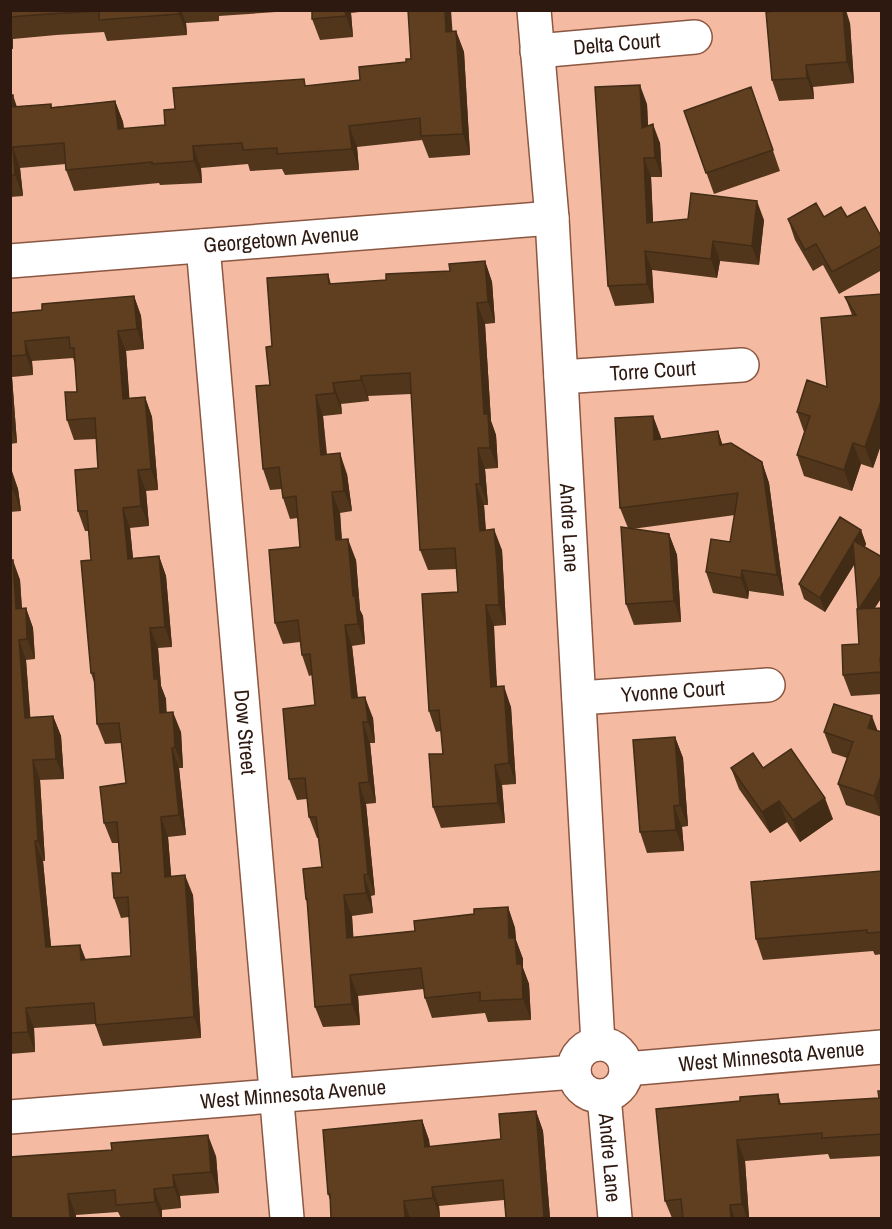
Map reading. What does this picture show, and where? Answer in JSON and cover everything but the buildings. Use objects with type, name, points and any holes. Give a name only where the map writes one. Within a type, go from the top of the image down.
[{"type":"street","name":"Andre Lane","points":[[534,10],[552,218],[598,1044]]},
{"type":"street","name":"Delta Court","points":[[537,51],[695,37]]},
{"type":"street","name":"Georgetown Avenue","points":[[10,261],[552,218]]},
{"type":"street","name":"Dow Street","points":[[203,246],[287,1218]]},
{"type":"street","name":"Torre Court","points":[[561,377],[742,365]]},
{"type":"street","name":"Yvonne Court","points":[[579,698],[768,685]]},
{"type":"street","points":[[598,1044],[607,1045],[621,1054],[626,1069],[622,1084],[611,1094],[604,1096],[587,1093],[576,1080],[574,1072],[575,1064],[583,1050],[598,1044]]},
{"type":"street","name":"West Minnesota Avenue","points":[[626,1069],[882,1047]]},
{"type":"street","name":"West Minnesota Avenue","points":[[10,1117],[574,1072]]},
{"type":"street","name":"Andre Lane","points":[[604,1096],[615,1218]]}]
